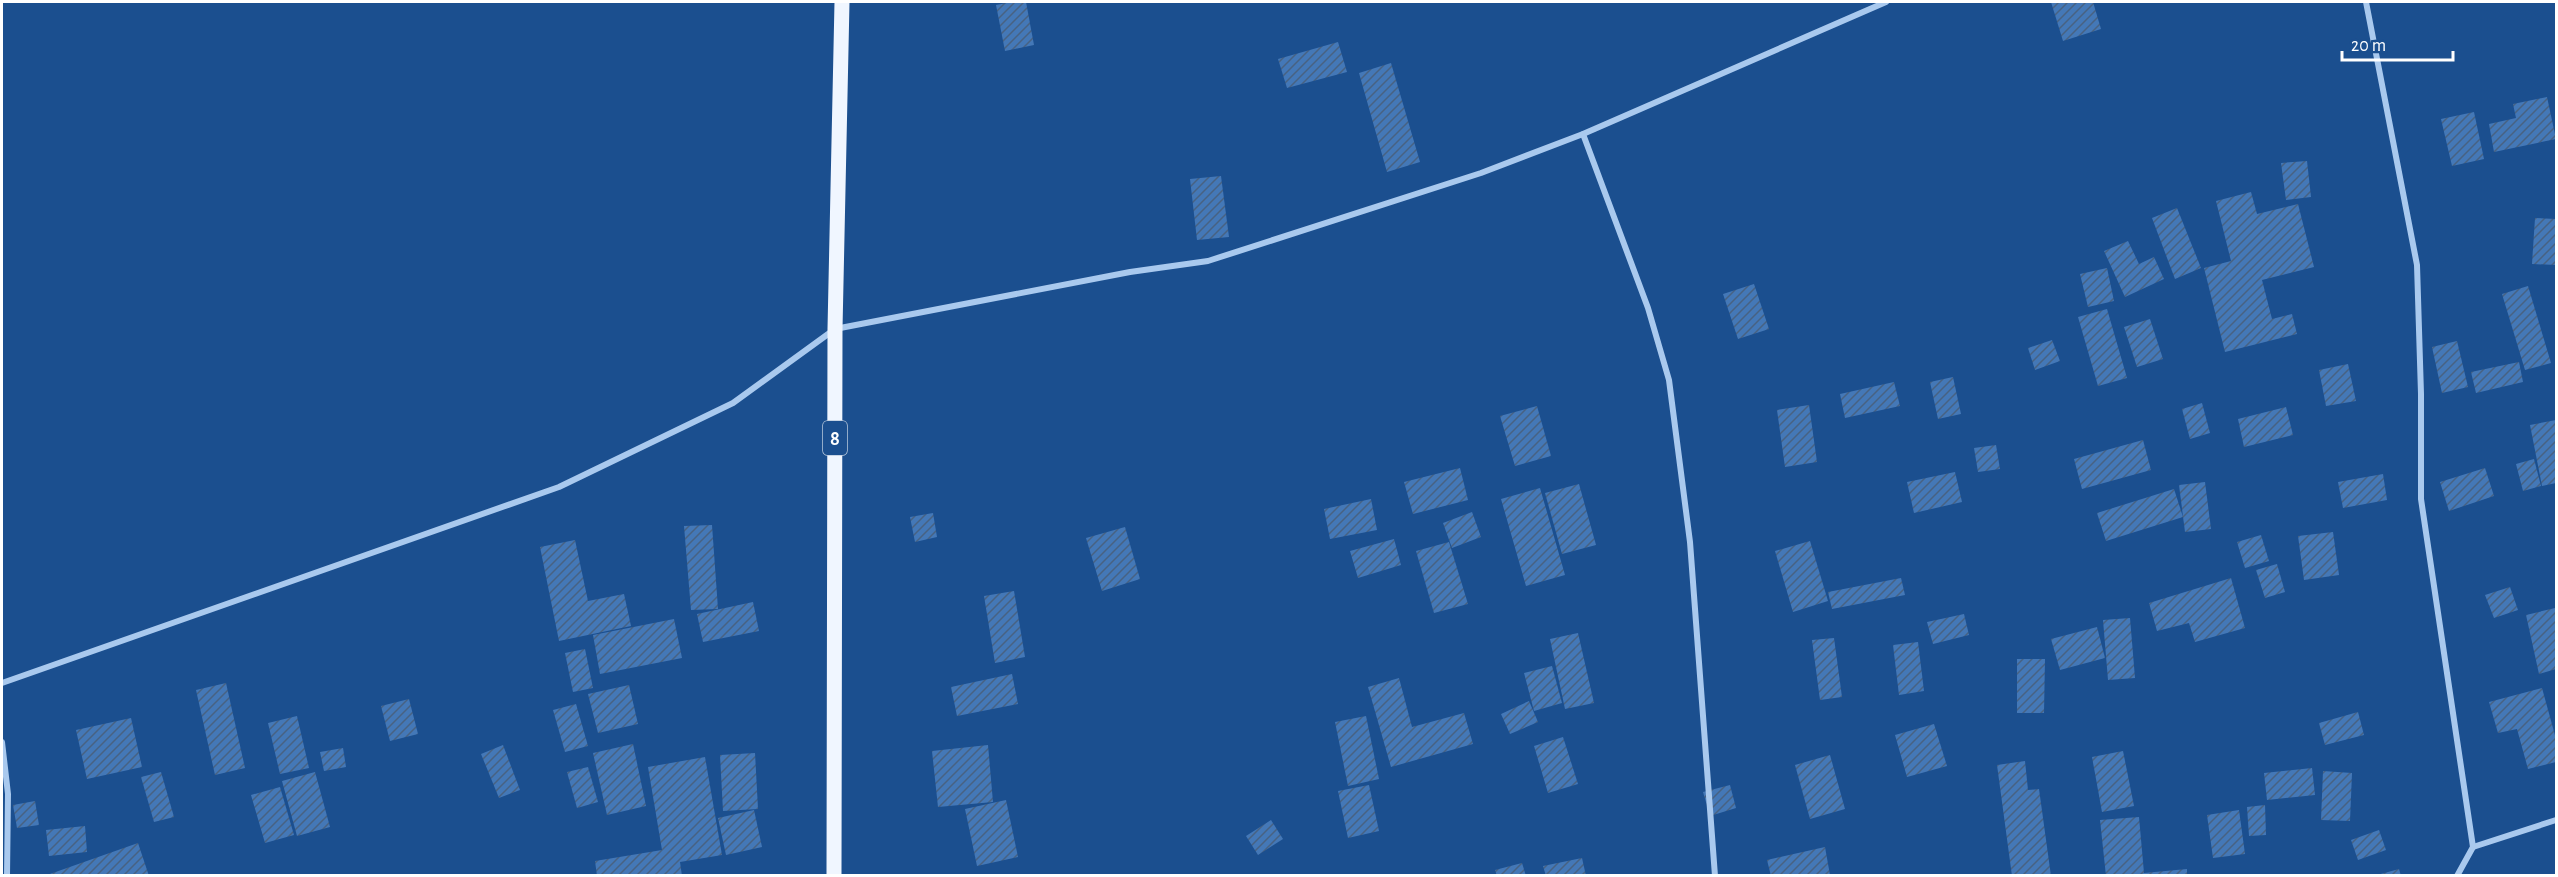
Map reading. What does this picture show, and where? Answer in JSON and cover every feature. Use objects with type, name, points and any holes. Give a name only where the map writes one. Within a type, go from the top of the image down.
[{"type":"main road","name":"8","points":[[834,876],[835,329],[842,2]]},
{"type":"street","points":[[2,683],[559,487],[733,403],[835,329],[1130,272],[1208,261],[1480,173],[1583,134],[1886,2]]},
{"type":"street","points":[[2366,2],[2417,265],[2421,499],[2473,847],[2457,876]]},
{"type":"street","points":[[1583,134],[1648,308],[1669,380],[1690,542],[1715,876]]},
{"type":"street","points":[[2,742],[8,794],[7,876]]},
{"type":"street","points":[[2473,847],[2556,820]]},
{"type":"building","points":[[1026,2],[1034,45],[1005,51],[996,5]]},
{"type":"building","points":[[2051,2],[2093,2],[2101,29],[2063,41]]},
{"type":"building","points":[[1338,42],[1347,72],[1287,88],[1278,59]]},
{"type":"building","points":[[1391,63],[1420,162],[1387,172],[1359,73]]},
{"type":"building","points":[[2547,97],[2556,139],[2494,152],[2489,124],[2516,118],[2513,104]]},
{"type":"building","points":[[2474,112],[2484,159],[2452,166],[2441,119]]},
{"type":"building","points":[[2307,161],[2311,197],[2286,200],[2281,163]]},
{"type":"building","points":[[1221,176],[1229,237],[1197,240],[1190,179]]},
{"type":"building","points":[[2251,192],[2257,214],[2298,204],[2314,267],[2262,280],[2272,319],[2292,314],[2297,334],[2225,352],[2204,268],[2231,261],[2216,201]]},
{"type":"building","points":[[2177,208],[2201,268],[2175,279],[2152,218]]},
{"type":"building","points":[[2535,218],[2556,219],[2556,265],[2532,264]]},
{"type":"building","points":[[2128,241],[2139,264],[2154,257],[2164,279],[2125,297],[2104,251]]},
{"type":"building","points":[[2107,268],[2114,301],[2088,307],[2080,274]]},
{"type":"building","points":[[1754,284],[1769,329],[1738,339],[1723,294]]},
{"type":"building","points":[[2528,286],[2551,363],[2525,370],[2502,294]]},
{"type":"building","points":[[2107,309],[2127,378],[2098,386],[2078,317]]},
{"type":"building","points":[[2150,319],[2163,359],[2137,367],[2124,327]]},
{"type":"building","points":[[2052,340],[2060,361],[2035,370],[2028,348]]},
{"type":"building","points":[[2457,341],[2468,387],[2442,393],[2432,347]]},
{"type":"building","points":[[2519,362],[2523,382],[2476,393],[2471,372]]},
{"type":"building","points":[[2348,364],[2356,401],[2326,406],[2319,370]]},
{"type":"building","points":[[1953,377],[1961,414],[1938,419],[1930,382]]},
{"type":"building","points":[[1894,382],[1900,406],[1845,418],[1840,394]]},
{"type":"building","points":[[2202,403],[2210,433],[2190,439],[2182,409]]},
{"type":"building","points":[[1809,405],[1817,462],[1785,467],[1777,410]]},
{"type":"building","points":[[1537,406],[1551,456],[1515,466],[1500,416]]},
{"type":"building","points":[[2286,407],[2293,435],[2244,447],[2238,419]]},
{"type":"building","points":[[2556,420],[2556,483],[2542,486],[2530,425]]},
{"type":"building","points":[[2143,440],[2151,470],[2082,489],[2074,459]]},
{"type":"building","points":[[1996,445],[2000,469],[1978,472],[1974,448]]},
{"type":"building","points":[[2534,459],[2541,486],[2523,491],[2516,464]]},
{"type":"building","points":[[1460,468],[1468,500],[1413,514],[1404,482]]},
{"type":"building","points":[[2485,468],[2494,496],[2449,511],[2440,482]]},
{"type":"building","points":[[1955,472],[1962,502],[1914,513],[1907,482]]},
{"type":"building","points":[[2383,474],[2387,500],[2343,508],[2338,482]]},
{"type":"building","points":[[2205,482],[2211,529],[2185,532],[2179,485]]},
{"type":"building","points":[[1579,484],[1596,545],[1562,554],[1545,493]]},
{"type":"building","points":[[1540,488],[1565,575],[1526,586],[1501,499]]},
{"type":"building","points":[[2174,489],[2183,517],[2106,541],[2097,513]]},
{"type":"building","points":[[1371,499],[1377,530],[1330,539],[1324,509]]},
{"type":"building","points":[[1472,512],[1481,537],[1452,548],[1443,523]]},
{"type":"building","points":[[933,513],[937,537],[915,542],[910,517]]},
{"type":"building","points":[[712,525],[718,609],[691,610],[684,526]]},
{"type":"building","points":[[1125,527],[1140,579],[1102,591],[1086,538]]},
{"type":"building","points":[[2333,532],[2339,575],[2304,580],[2298,536]]},
{"type":"building","points":[[2261,535],[2269,561],[2245,568],[2237,542]]},
{"type":"building","points":[[1394,539],[1401,565],[1358,578],[1350,551]]},
{"type":"building","points":[[575,540],[588,601],[624,594],[631,626],[559,641],[540,547]]},
{"type":"building","points":[[1810,541],[1828,601],[1793,612],[1775,551]]},
{"type":"building","points":[[1449,542],[1468,604],[1434,613],[1416,551]]},
{"type":"building","points":[[2277,564],[2285,592],[2265,598],[2256,570]]},
{"type":"building","points":[[1901,578],[1905,595],[1832,609],[1828,592]]},
{"type":"building","points":[[2231,578],[2245,628],[2195,642],[2189,623],[2157,631],[2149,603]]},
{"type":"building","points":[[2510,587],[2518,610],[2494,618],[2485,595]]},
{"type":"building","points":[[1014,591],[1025,657],[995,663],[984,596]]},
{"type":"building","points":[[753,602],[759,631],[703,642],[697,614]]},
{"type":"building","points":[[2555,608],[2556,669],[2539,674],[2526,615]]},
{"type":"building","points":[[1964,614],[1969,635],[1933,644],[1927,622]]},
{"type":"building","points":[[2130,618],[2135,678],[2108,680],[2103,620]]},
{"type":"building","points":[[674,619],[682,658],[600,674],[593,635]]},
{"type":"building","points":[[2097,627],[2105,658],[2060,670],[2051,639]]},
{"type":"building","points":[[1578,633],[1594,703],[1565,709],[1550,639]]},
{"type":"building","points":[[1834,638],[1842,697],[1820,700],[1812,640]]},
{"type":"building","points":[[1918,642],[1924,691],[1899,695],[1893,645]]},
{"type":"building","points":[[585,649],[593,688],[573,692],[565,653]]},
{"type":"building","points":[[2017,659],[2045,659],[2044,713],[2017,713]]},
{"type":"building","points":[[1552,666],[1562,703],[1534,711],[1524,673]]},
{"type":"building","points":[[1012,674],[1018,704],[957,716],[951,687]]},
{"type":"building","points":[[1399,678],[1412,727],[1464,713],[1473,744],[1391,767],[1368,687]]},
{"type":"building","points":[[226,683],[245,768],[215,775],[196,690]]},
{"type":"building","points":[[629,685],[638,724],[598,733],[588,694]]},
{"type":"building","points":[[2542,688],[2556,739],[2556,762],[2528,769],[2517,729],[2498,733],[2489,702]]},
{"type":"building","points":[[409,699],[418,734],[390,741],[381,706]]},
{"type":"building","points":[[1529,701],[1538,722],[1510,734],[1501,714]]},
{"type":"building","points":[[576,704],[588,746],[565,752],[553,710]]},
{"type":"building","points":[[2358,712],[2364,735],[2325,745],[2319,723]]},
{"type":"building","points":[[297,716],[309,768],[280,774],[268,723]]},
{"type":"building","points":[[1366,716],[1379,779],[1348,786],[1335,722]]},
{"type":"building","points":[[131,718],[142,767],[87,779],[76,730]]},
{"type":"building","points":[[1934,724],[1947,766],[1907,777],[1895,735]]},
{"type":"building","points":[[1563,737],[1578,784],[1548,793],[1534,746]]},
{"type":"building","points":[[633,744],[646,806],[607,815],[593,753]]},
{"type":"building","points":[[503,745],[520,790],[499,798],[481,754]]},
{"type":"building","points":[[988,745],[993,802],[938,807],[932,751]]},
{"type":"building","points":[[343,748],[346,767],[324,771],[320,752]]},
{"type":"building","points":[[2123,751],[2134,806],[2102,812],[2092,757]]},
{"type":"building","points":[[755,753],[758,809],[723,811],[720,755]]},
{"type":"building","points":[[1830,755],[1845,809],[1810,819],[1795,765]]},
{"type":"building","points":[[705,757],[722,855],[680,862],[682,876],[597,876],[595,861],[662,850],[648,767]]},
{"type":"building","points":[[2025,761],[2028,790],[2039,789],[2051,876],[2012,876],[1997,765]]},
{"type":"building","points":[[588,767],[598,802],[577,808],[567,772]]},
{"type":"building","points":[[2312,768],[2315,795],[2267,800],[2264,773]]},
{"type":"building","points":[[2323,771],[2352,773],[2350,821],[2321,820]]},
{"type":"building","points":[[161,772],[174,817],[154,822],[141,777]]},
{"type":"building","points":[[315,772],[330,827],[297,836],[282,781]]},
{"type":"building","points":[[1369,785],[1379,831],[1348,838],[1338,791]]},
{"type":"building","points":[[1730,785],[1736,808],[1710,816],[1703,792]]},
{"type":"building","points":[[280,787],[294,835],[265,843],[251,795]]},
{"type":"building","points":[[1006,800],[1018,857],[977,866],[965,809]]},
{"type":"building","points":[[35,801],[39,825],[17,828],[13,805]]},
{"type":"building","points":[[2265,805],[2266,835],[2249,836],[2247,807]]},
{"type":"building","points":[[754,810],[762,847],[726,855],[718,818]]},
{"type":"building","points":[[2239,810],[2245,854],[2213,858],[2207,815]]},
{"type":"building","points":[[2139,817],[2144,873],[2187,869],[2187,876],[2106,876],[2100,820]]},
{"type":"building","points":[[1271,820],[1283,839],[1258,855],[1246,836]]},
{"type":"building","points":[[85,826],[87,852],[49,856],[46,830]]},
{"type":"building","points":[[2379,830],[2386,850],[2358,860],[2351,840]]},
{"type":"building","points":[[138,843],[149,876],[47,876],[47,875]]},
{"type":"building","points":[[1825,847],[1830,875],[1771,876],[1767,860]]},
{"type":"building","points":[[1582,858],[1586,876],[1546,876],[1543,866]]},
{"type":"building","points":[[1522,863],[1526,876],[1497,876],[1495,870]]},
{"type":"building","points":[[2399,869],[2401,876],[2377,876],[2377,875]]}]
